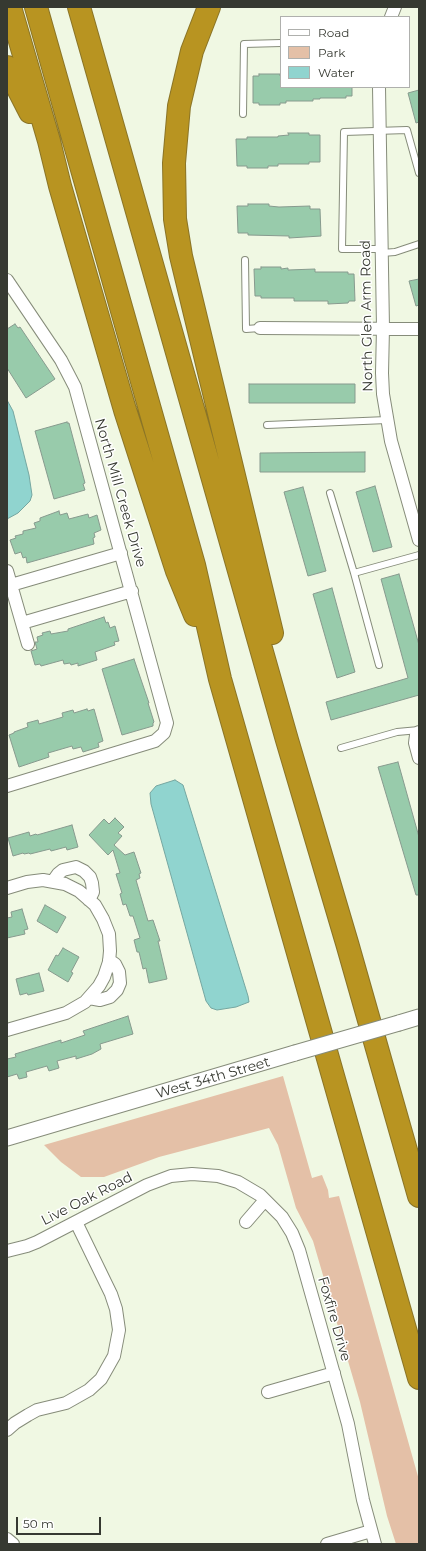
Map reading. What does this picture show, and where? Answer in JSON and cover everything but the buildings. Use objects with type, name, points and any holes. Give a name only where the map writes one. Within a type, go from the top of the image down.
[{"type":"highway","points":[[10,7],[124,410],[177,571],[220,679]]},
{"type":"highway","points":[[36,7],[194,565],[220,679],[419,1378]]},
{"type":"highway","points":[[79,7],[285,733],[419,1196]]},
{"type":"highway","points":[[209,7],[192,51],[182,88],[176,125],[174,182],[178,238],[182,262],[261,591],[302,740],[347,943]]},
{"type":"highway","points":[[7,67],[32,116],[60,186]]},
{"type":"street","points":[[392,16],[396,7]]},
{"type":"street","name":"North Glen Arm Road","points":[[378,88],[382,251],[382,383],[387,420],[419,540]]},
{"type":"street","name":"North Mill Creek Drive","points":[[7,280],[61,360],[71,378],[132,591],[167,723],[161,737],[155,741],[7,786]]},
{"type":"street","points":[[260,328],[419,329]]},
{"type":"street","points":[[11,585],[121,553]]},
{"type":"street","points":[[7,571],[28,644]]},
{"type":"street","points":[[22,623],[132,591]]},
{"type":"street","points":[[419,731],[416,735],[414,743],[419,758]]},
{"type":"street","points":[[53,881],[63,870],[76,868],[84,871],[90,877],[92,883],[92,892],[89,900]]},
{"type":"street","points":[[7,888],[27,882],[43,880],[53,881],[79,891],[98,910],[108,929],[110,946],[109,960],[104,977],[89,998],[66,1013],[7,1030]]},
{"type":"street","points":[[89,998],[100,1000],[110,998],[117,990],[120,983],[119,972],[115,964],[109,960]]},
{"type":"street","name":"West 34th Street","points":[[7,1138],[419,1017]]},
{"type":"street","name":"Foxfire Drive","points":[[182,1175],[208,1174],[228,1178],[252,1189],[276,1209],[286,1223],[296,1243],[334,1373],[352,1438],[363,1500],[375,1544]]},
{"type":"street","name":"Live Oak Road","points":[[7,1251],[27,1246],[147,1185],[166,1178],[182,1175]]},
{"type":"street","points":[[246,1222],[266,1200]]},
{"type":"street","points":[[7,1430],[14,1423],[37,1410],[66,1403],[89,1390],[101,1379],[114,1356],[119,1330],[116,1309],[111,1294],[76,1222]]},
{"type":"street","points":[[268,1392],[334,1373]]},
{"type":"street","points":[[327,1544],[371,1531]]},
{"type":"street","points":[[7,1539],[13,1544]]},
{"type":"lane","points":[[243,114],[244,44],[280,43]]},
{"type":"lane","points":[[419,173],[407,130],[344,132],[342,249],[395,252],[419,244]]},
{"type":"lane","points":[[245,260],[246,329],[260,328]]},
{"type":"lane","points":[[267,425],[387,420]]},
{"type":"lane","points":[[330,493],[379,665]]},
{"type":"lane","points":[[354,573],[419,555]]},
{"type":"lane","points":[[341,748],[397,732],[419,731]]},
{"type":"green space","points":[[283,1076],[312,1178],[322,1175],[328,1190],[329,1198],[339,1196],[419,1480],[419,1544],[396,1544],[387,1516],[360,1402],[313,1241],[296,1208],[278,1145],[269,1128],[159,1157],[104,1177],[81,1177],[61,1162],[44,1145]]},
{"type":"water","points":[[7,400],[13,411],[29,475],[32,495],[30,501],[18,513],[7,519]]},
{"type":"water","points":[[175,780],[183,785],[248,996],[249,1002],[236,1007],[217,1010],[211,1008],[206,1001],[151,804],[150,793],[156,786]]}]
